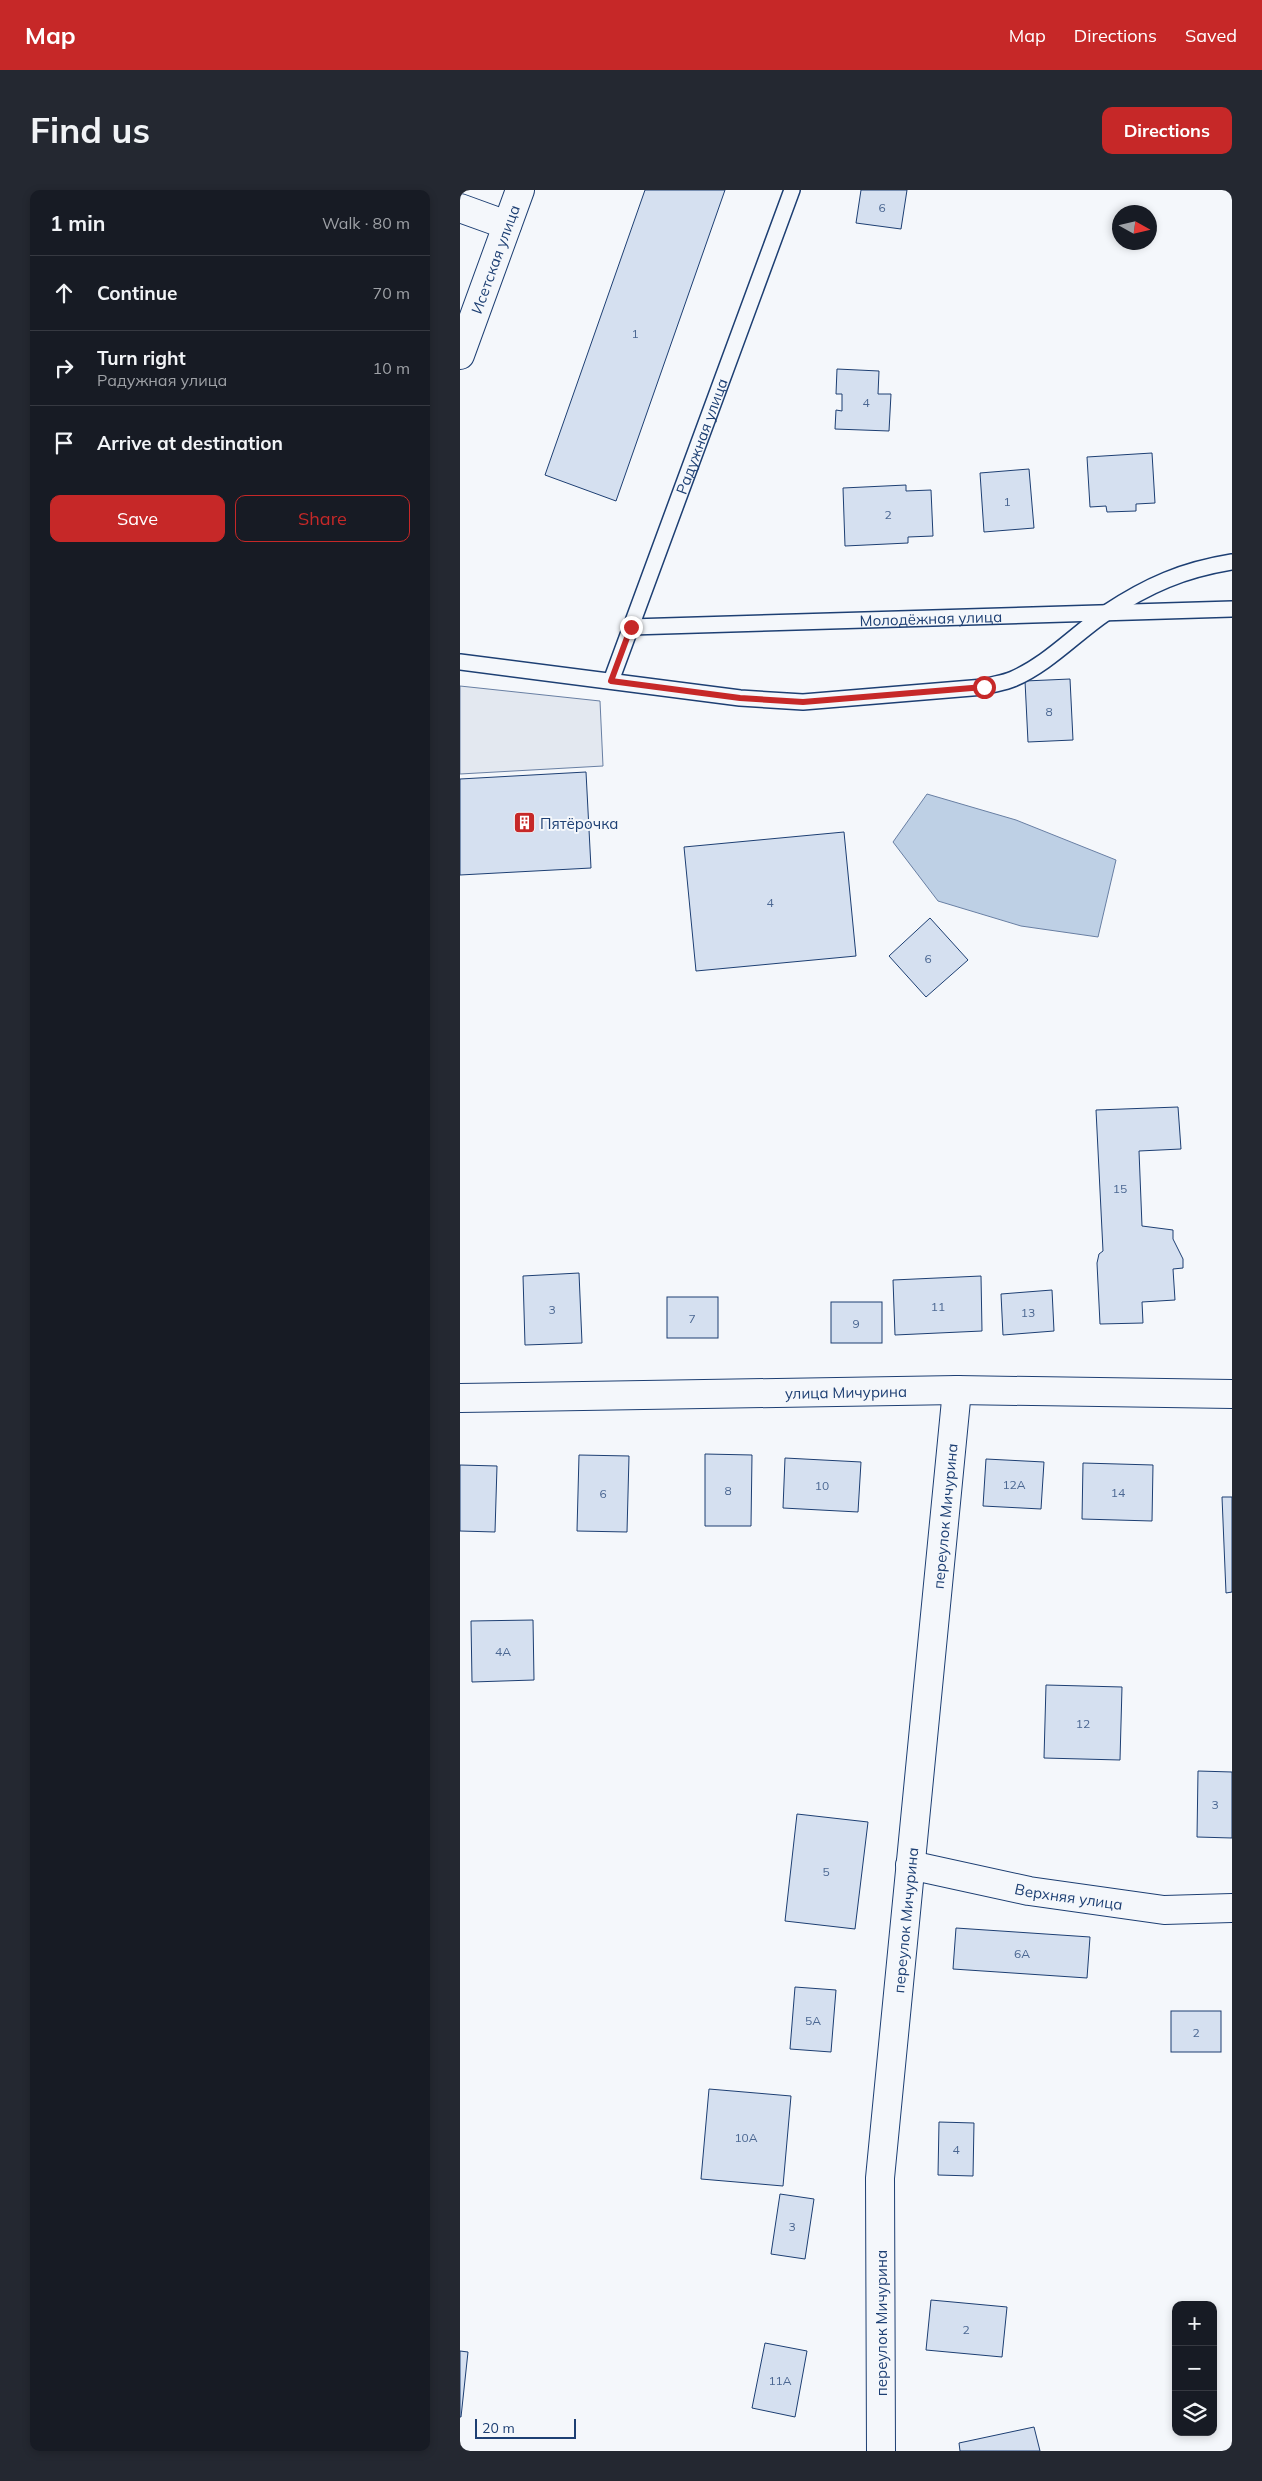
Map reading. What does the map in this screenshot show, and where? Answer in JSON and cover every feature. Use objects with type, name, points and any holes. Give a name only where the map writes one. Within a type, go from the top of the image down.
[{"type":"street","name":"Исетская улица","points":[[460,355],[520,190]]},
{"type":"street","points":[[460,208],[507,225]]},
{"type":"street","name":"улица Мичурина","points":[[460,1398],[957,1390],[1232,1394]]},
{"type":"street","name":"переулок Мичурина","points":[[881,2451],[880,2178],[957,1390]]},
{"type":"street","name":"Верхняя улица","points":[[910,1865],[1029,1891],[1164,1910],[1232,1908]]},
{"type":"lane","name":"Радужная улица","points":[[611,681],[792,190]]},
{"type":"lane","points":[[460,662],[740,698],[803,702],[984,687],[1012,679],[1035,667],[1106,613],[1149,587],[1197,568],[1232,562]]},
{"type":"lane","name":"Молодёжная улица","points":[[631,627],[1232,609]]},
{"type":"shaded area","points":[[460,686],[600,701],[603,766],[460,774]]},
{"type":"water","points":[[927,794],[1016,820],[1116,860],[1098,937],[1021,926],[938,901],[893,842]]},
{"type":"building","points":[[645,190],[725,190],[616,501],[545,475]]},
{"type":"building","points":[[861,190],[907,190],[901,229],[856,223]]},
{"type":"building","points":[[837,369],[879,371],[878,394],[891,394],[889,431],[835,429],[836,410],[842,411],[842,394],[836,394]]},
{"type":"building","points":[[1152,453],[1155,503],[1136,504],[1136,511],[1107,512],[1106,506],[1090,507],[1087,457]]},
{"type":"building","points":[[1029,469],[1034,528],[984,532],[980,473]]},
{"type":"building","points":[[906,485],[906,491],[931,490],[933,536],[908,537],[908,543],[845,546],[843,488]]},
{"type":"building","points":[[1070,679],[1073,740],[1028,742],[1025,681]]},
{"type":"building","name":"Пятёрочка","points":[[586,772],[591,868],[460,875],[460,779]]},
{"type":"building","points":[[844,832],[856,956],[696,971],[684,847]]},
{"type":"building","points":[[930,918],[968,960],[926,997],[889,956]]},
{"type":"building","points":[[1178,1107],[1181,1149],[1139,1151],[1142,1226],[1173,1230],[1173,1239],[1183,1259],[1183,1268],[1173,1269],[1175,1300],[1142,1302],[1143,1323],[1100,1324],[1097,1263],[1099,1254],[1103,1251],[1096,1110]]},
{"type":"building","points":[[579,1273],[582,1343],[525,1345],[523,1276]]},
{"type":"building","points":[[981,1276],[982,1331],[895,1335],[893,1280]]},
{"type":"building","points":[[1052,1290],[1054,1331],[1003,1335],[1001,1294]]},
{"type":"building","points":[[667,1297],[718,1297],[718,1338],[667,1338]]},
{"type":"building","points":[[831,1302],[882,1302],[882,1343],[831,1343]]},
{"type":"building","points":[[705,1454],[752,1455],[751,1526],[705,1526]]},
{"type":"building","points":[[579,1455],[629,1456],[627,1532],[577,1531]]},
{"type":"building","points":[[785,1458],[861,1462],[858,1512],[783,1508]]},
{"type":"building","points":[[986,1459],[1044,1462],[1041,1509],[983,1506]]},
{"type":"building","points":[[1083,1463],[1153,1465],[1152,1521],[1082,1519]]},
{"type":"building","points":[[460,1465],[497,1466],[495,1532],[460,1531]]},
{"type":"building","points":[[1222,1497],[1232,1497],[1232,1592],[1226,1593]]},
{"type":"building","points":[[533,1620],[534,1680],[472,1682],[471,1621]]},
{"type":"building","points":[[1046,1685],[1122,1687],[1120,1760],[1044,1758]]},
{"type":"building","points":[[1198,1771],[1232,1772],[1232,1838],[1197,1837]]},
{"type":"building","points":[[797,1814],[868,1822],[855,1929],[785,1921]]},
{"type":"building","points":[[956,1928],[1090,1937],[1087,1978],[953,1969]]},
{"type":"building","points":[[795,1987],[836,1990],[831,2052],[790,2049]]},
{"type":"building","points":[[1171,2011],[1221,2011],[1221,2052],[1171,2052]]},
{"type":"building","points":[[709,2089],[791,2096],[783,2186],[701,2179]]},
{"type":"building","points":[[939,2122],[974,2123],[973,2176],[938,2175]]},
{"type":"building","points":[[780,2194],[814,2199],[805,2259],[771,2254]]},
{"type":"building","points":[[931,2300],[1007,2307],[1002,2357],[926,2350]]},
{"type":"building","points":[[765,2343],[807,2351],[795,2417],[752,2408]]},
{"type":"building","points":[[460,2351],[468,2352],[461,2417],[460,2417]]},
{"type":"building","points":[[1034,2427],[1040,2451],[960,2451],[959,2443]]},
{"type":"place","name":"Пятёрочка","points":[[524,823]]},
{"type":"route","points":[[631,627],[611,681],[740,698],[803,702],[984,687]]}]
